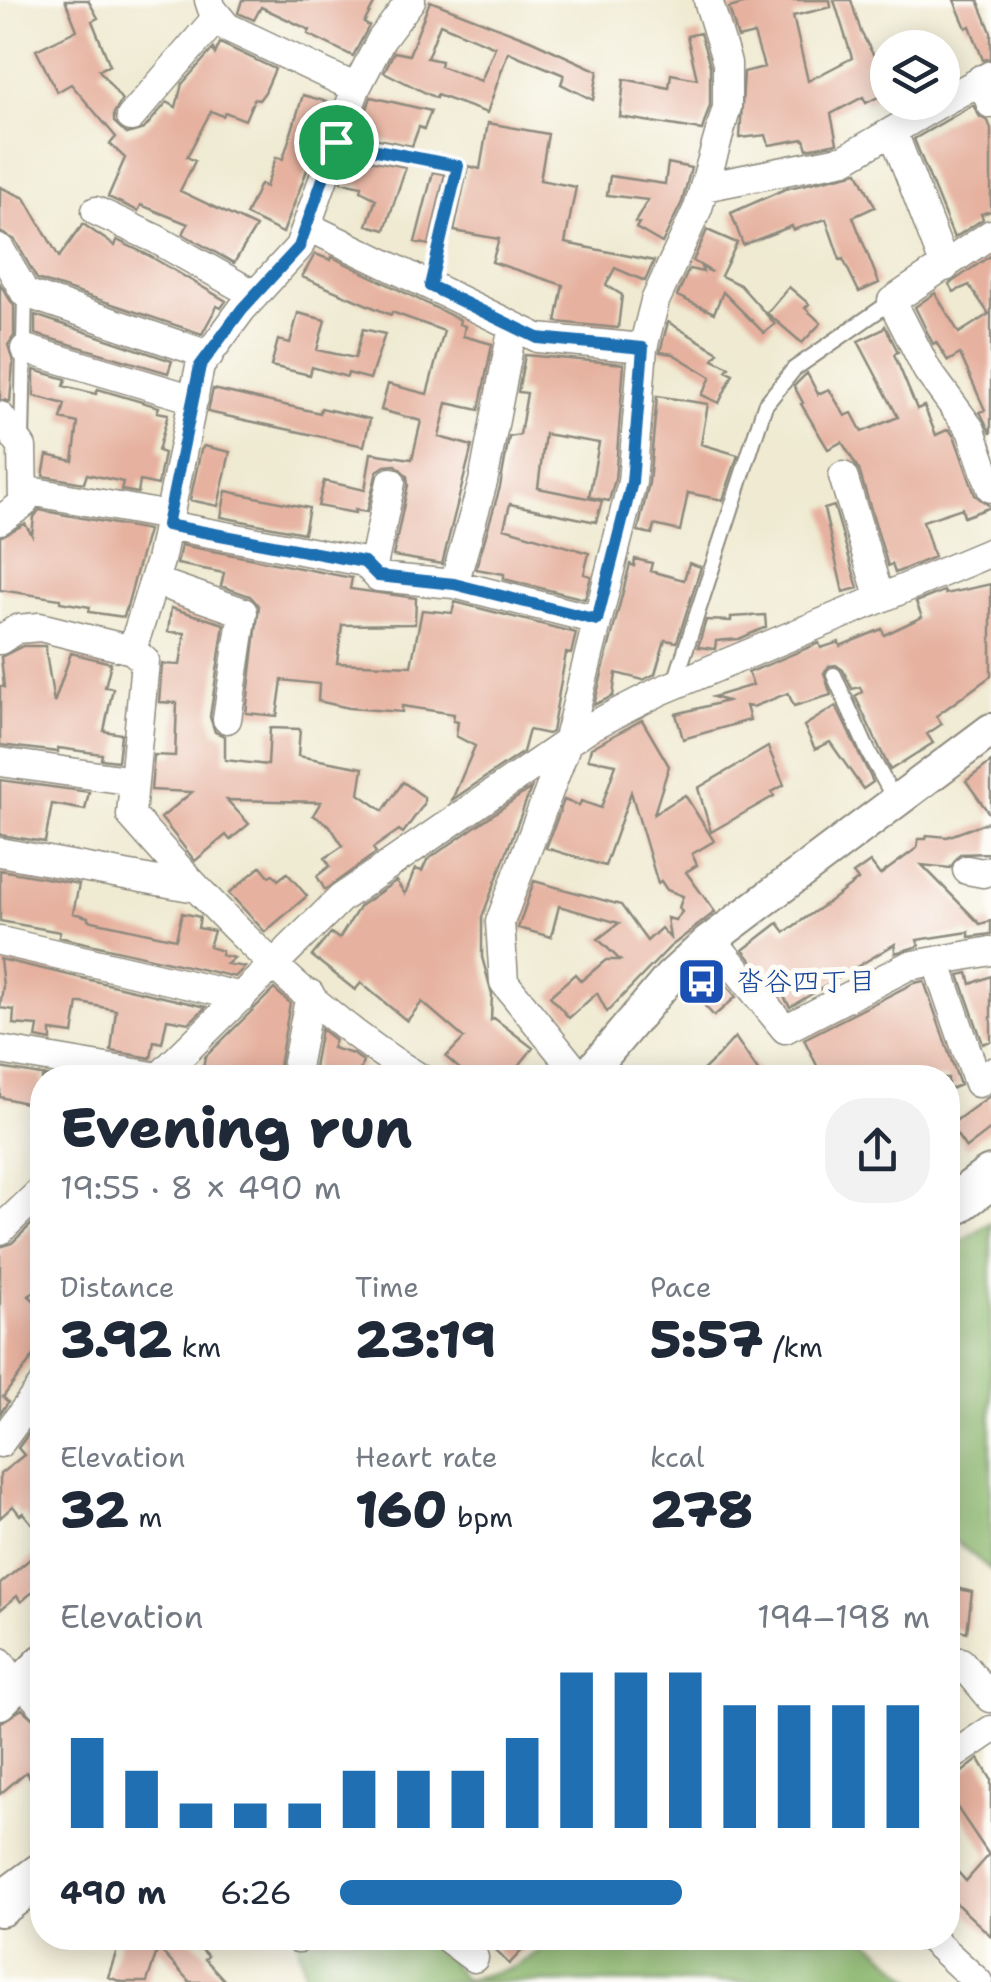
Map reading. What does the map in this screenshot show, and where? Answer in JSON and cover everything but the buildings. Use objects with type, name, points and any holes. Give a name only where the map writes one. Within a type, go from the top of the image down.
[{"type":"main road","points":[[960,1200],[991,1177]]},
{"type":"main road","points":[[0,1905],[30,1883]]},
{"type":"street","points":[[132,650],[154,580],[200,366],[254,296],[299,247],[356,88],[381,40],[412,0]]},
{"type":"street","points":[[572,1065],[504,982],[500,922],[566,743],[632,482],[643,348],[655,301],[698,208],[727,107],[727,63],[708,0]]},
{"type":"street","points":[[131,116],[214,8],[227,27],[356,88]]},
{"type":"street","points":[[960,96],[988,86]]},
{"type":"street","points":[[704,187],[845,159],[913,120]]},
{"type":"street","points":[[893,132],[945,266]]},
{"type":"street","points":[[96,211],[254,296]]},
{"type":"street","points":[[306,226],[538,338],[643,348]]},
{"type":"street","points":[[990,238],[892,301],[927,370],[971,430],[991,488]]},
{"type":"street","points":[[0,248],[25,293],[209,354]]},
{"type":"street","points":[[454,584],[483,482],[513,326]]},
{"type":"street","points":[[25,349],[194,398]]},
{"type":"street","points":[[0,416],[22,447],[24,490],[23,504],[0,520]]},
{"type":"street","points":[[844,476],[880,598]]},
{"type":"street","points":[[372,570],[391,482]]},
{"type":"street","points":[[24,490],[364,562],[378,576],[454,584],[597,620]]},
{"type":"street","points":[[171,1065],[341,898],[588,728],[674,686],[991,552]]},
{"type":"street","points":[[154,580],[243,612],[226,719]]},
{"type":"street","points":[[0,640],[16,629],[40,627],[132,650],[145,662],[131,815],[196,888],[274,964],[399,1065]]},
{"type":"street","points":[[594,1065],[670,977],[712,939],[991,730]]},
{"type":"street","points":[[0,762],[134,780]]},
{"type":"street","points":[[0,852],[196,888]]},
{"type":"street","points":[[712,939],[785,1029],[908,966],[991,951]]},
{"type":"street","points":[[0,941],[242,997]]},
{"type":"street","points":[[936,961],[978,1083],[991,1072]]},
{"type":"street","points":[[296,1065],[310,994]]},
{"type":"street","points":[[0,1050],[88,1065]]},
{"type":"street","points":[[0,1230],[30,1201]]},
{"type":"street","points":[[0,1442],[30,1402]]},
{"type":"street","points":[[960,1662],[991,1698]]},
{"type":"street","points":[[960,1752],[991,1730]]},
{"type":"street","points":[[463,1950],[474,1958]]},
{"type":"street","points":[[943,1950],[978,1982]]},
{"type":"lane","points":[[336,142],[458,166],[430,286]]},
{"type":"lane","points":[[22,447],[25,293]]},
{"type":"lane","points":[[674,686],[766,405],[794,369],[892,301]]},
{"type":"lane","points":[[834,675],[896,802]]},
{"type":"green space","points":[[991,1222],[991,1570],[960,1545],[960,1241]]},
{"type":"green space","points":[[299,1950],[440,1950],[465,1980],[515,1967],[541,1950],[880,1950],[916,1982],[306,1982]]},
{"type":"place","name":"沓谷四丁目","points":[[701,981]]},
{"type":"route","points":[[336,142],[458,166],[430,286],[538,338],[643,348],[632,482],[597,620],[454,584],[378,576],[364,562],[167,525],[200,366],[242,309],[299,247],[336,142]]}]
